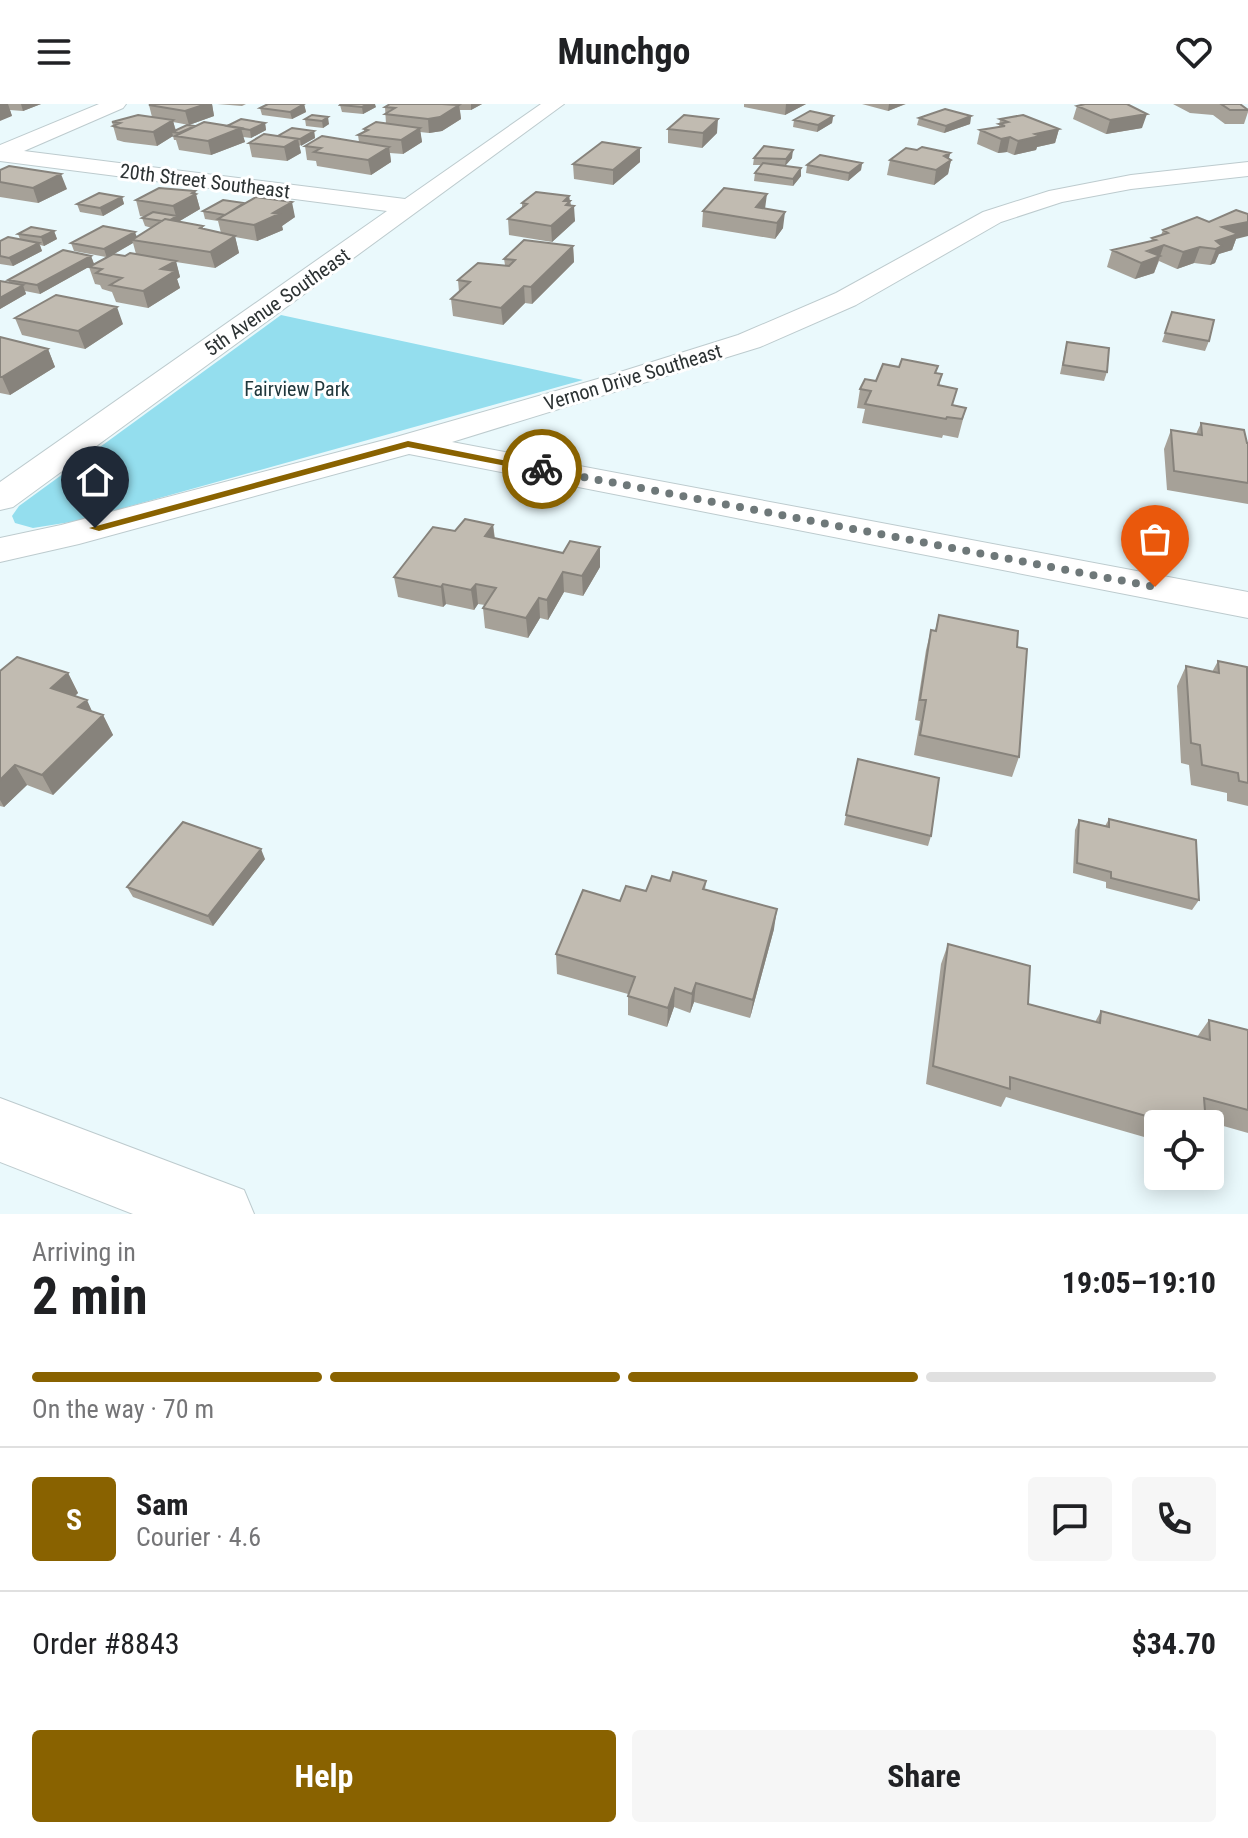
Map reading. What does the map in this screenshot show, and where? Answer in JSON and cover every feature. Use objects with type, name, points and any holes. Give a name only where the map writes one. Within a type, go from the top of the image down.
[{"type":"street","points":[[0,153],[116,104]]},
{"type":"street","name":"5th Avenue Southeast","points":[[0,499],[554,104]]},
{"type":"street","name":"20th Street Southeast","points":[[0,153],[410,207]]},
{"type":"street","name":"Vernon Drive Southeast","points":[[0,550],[65,536],[408,444],[612,385],[749,341],[846,299],[992,217],[1057,196],[1131,182],[1248,169]]},
{"type":"street","points":[[408,444],[1248,605]]},
{"type":"street","points":[[0,1130],[220,1214]]},
{"type":"green space","name":"Fairview Park","points":[[281,315],[583,380],[77,521],[33,528],[15,523],[12,516],[19,506]]},
{"type":"building","points":[[206,104],[185,111],[149,105]]},
{"type":"building","points":[[268,104],[304,104],[290,112],[260,108]]},
{"type":"building","points":[[341,104],[368,104],[362,107]]},
{"type":"building","points":[[390,104],[459,105],[440,117],[428,119],[385,114],[395,108],[385,107]]},
{"type":"building","points":[[1127,104],[1147,114],[1110,120],[1077,106]]},
{"type":"building","points":[[1221,104],[1240,104],[1248,110],[1230,110]]},
{"type":"building","points":[[945,109],[971,116],[946,126],[919,118]]},
{"type":"building","points":[[810,111],[833,116],[818,125],[794,120]]},
{"type":"building","points":[[138,115],[173,120],[153,132],[113,126],[120,123],[112,122]]},
{"type":"building","points":[[312,115],[328,117],[322,121],[305,119]]},
{"type":"building","points":[[684,115],[718,119],[703,133],[668,129]]},
{"type":"building","points":[[1023,115],[1059,129],[1018,141],[1010,137],[1001,139],[980,130],[1005,126],[999,124],[1008,122],[1000,119]]},
{"type":"building","points":[[241,119],[265,123],[250,130],[227,126]]},
{"type":"building","points":[[204,122],[241,128],[208,141],[175,136]]},
{"type":"building","points":[[376,122],[420,128],[401,140],[358,135]]},
{"type":"building","points":[[187,125],[195,126],[179,133],[172,132]]},
{"type":"building","points":[[292,128],[314,131],[300,139],[278,136]]},
{"type":"building","points":[[264,134],[298,139],[284,147],[249,143]]},
{"type":"building","points":[[322,136],[389,147],[368,160],[314,152],[321,148],[305,146]]},
{"type":"building","points":[[602,142],[640,148],[613,170],[573,164]]},
{"type":"building","points":[[764,146],[793,150],[786,159],[754,158]]},
{"type":"building","points":[[922,147],[950,153],[944,156],[951,160],[936,170],[890,160],[906,148],[917,150]]},
{"type":"building","points":[[820,155],[862,163],[849,173],[807,165]]},
{"type":"building","points":[[763,163],[801,168],[793,179],[755,173]]},
{"type":"building","points":[[9,166],[61,174],[33,188],[0,182],[0,170]]},
{"type":"building","points":[[159,188],[195,191],[192,193],[196,194],[173,206],[136,200]]},
{"type":"building","points":[[724,188],[767,194],[756,207],[785,212],[777,223],[703,211]]},
{"type":"building","points":[[536,192],[569,196],[564,201],[570,201],[566,205],[574,206],[551,226],[508,219]]},
{"type":"building","points":[[99,193],[122,197],[100,208],[77,204]]},
{"type":"building","points":[[256,197],[292,202],[273,213],[279,214],[254,225],[218,219]]},
{"type":"building","points":[[223,200],[244,203],[225,215],[203,211]]},
{"type":"building","points":[[1236,210],[1248,214],[1248,222],[1222,227],[1238,234],[1216,241],[1222,246],[1216,249],[1200,247],[1183,252],[1164,245],[1147,251],[1160,256],[1141,263],[1112,250],[1156,240],[1152,238],[1168,233],[1163,230],[1197,217],[1209,222]]},
{"type":"building","points":[[153,212],[177,216],[162,221],[142,218]]},
{"type":"building","points":[[165,219],[235,236],[210,252],[132,240]]},
{"type":"building","points":[[103,226],[135,232],[104,249],[71,243]]},
{"type":"building","points":[[31,227],[54,231],[41,237],[18,234]]},
{"type":"building","points":[[8,237],[39,243],[9,258],[0,256],[0,241]]},
{"type":"building","points":[[524,240],[573,246],[531,287],[524,286],[501,308],[451,299],[470,282],[458,280],[478,263],[509,266],[515,260],[504,259]]},
{"type":"building","points":[[63,250],[91,256],[37,285],[8,280]]},
{"type":"building","points":[[130,253],[176,261],[161,269],[175,271],[143,291],[110,285],[122,278],[96,273],[102,269],[89,267],[113,254],[125,256]]},
{"type":"building","points":[[0,281],[23,285],[0,298]]},
{"type":"building","points":[[56,295],[117,307],[78,331],[15,318]]},
{"type":"building","points":[[1172,312],[1214,320],[1209,341],[1165,333]]},
{"type":"building","points":[[0,337],[48,349],[0,377]]},
{"type":"building","points":[[1067,342],[1109,348],[1107,372],[1063,365]]},
{"type":"building","points":[[902,359],[938,366],[935,373],[942,374],[938,385],[957,389],[952,405],[966,408],[962,419],[946,419],[865,404],[871,391],[860,389],[865,379],[876,381],[883,364],[899,367]]},
{"type":"building","points":[[1201,423],[1244,430],[1248,443],[1248,483],[1174,471],[1171,430],[1202,435]]},
{"type":"building","points":[[465,519],[493,525],[485,536],[563,553],[570,541],[600,547],[582,576],[563,572],[547,600],[539,598],[526,618],[483,608],[496,588],[476,584],[471,590],[443,584],[441,587],[394,577],[433,527],[455,531]]},
{"type":"building","points":[[939,615],[1018,631],[1017,647],[1027,649],[1019,757],[920,735],[926,700],[920,700],[931,630],[936,631]]},
{"type":"building","points":[[17,657],[68,673],[51,688],[87,700],[78,707],[103,715],[42,775],[15,765],[0,780],[0,671]]},
{"type":"building","points":[[1218,661],[1247,667],[1248,783],[1239,781],[1238,773],[1202,765],[1200,745],[1191,743],[1186,666],[1219,673]]},
{"type":"building","points":[[858,759],[939,778],[931,836],[846,815]]},
{"type":"building","points":[[1109,819],[1196,840],[1199,900],[1111,878],[1111,872],[1077,863],[1079,820],[1109,827]]},
{"type":"building","points":[[183,822],[261,849],[208,916],[127,887]]},
{"type":"building","points":[[673,872],[706,881],[703,889],[777,909],[753,1000],[696,983],[692,994],[675,988],[668,1008],[628,996],[635,977],[556,954],[583,890],[620,901],[626,886],[646,891],[652,876],[670,881]]},
{"type":"building","points":[[948,944],[1030,966],[1028,1004],[1100,1023],[1101,1011],[1210,1040],[1209,1020],[1248,1030],[1248,1110],[1204,1098],[1205,1110],[1144,1110],[1144,1115],[1010,1077],[1010,1089],[933,1066]]},
{"type":"way so far","points":[[542,469],[1155,587]]},
{"type":"route","points":[[95,528],[408,444],[542,469]]}]
